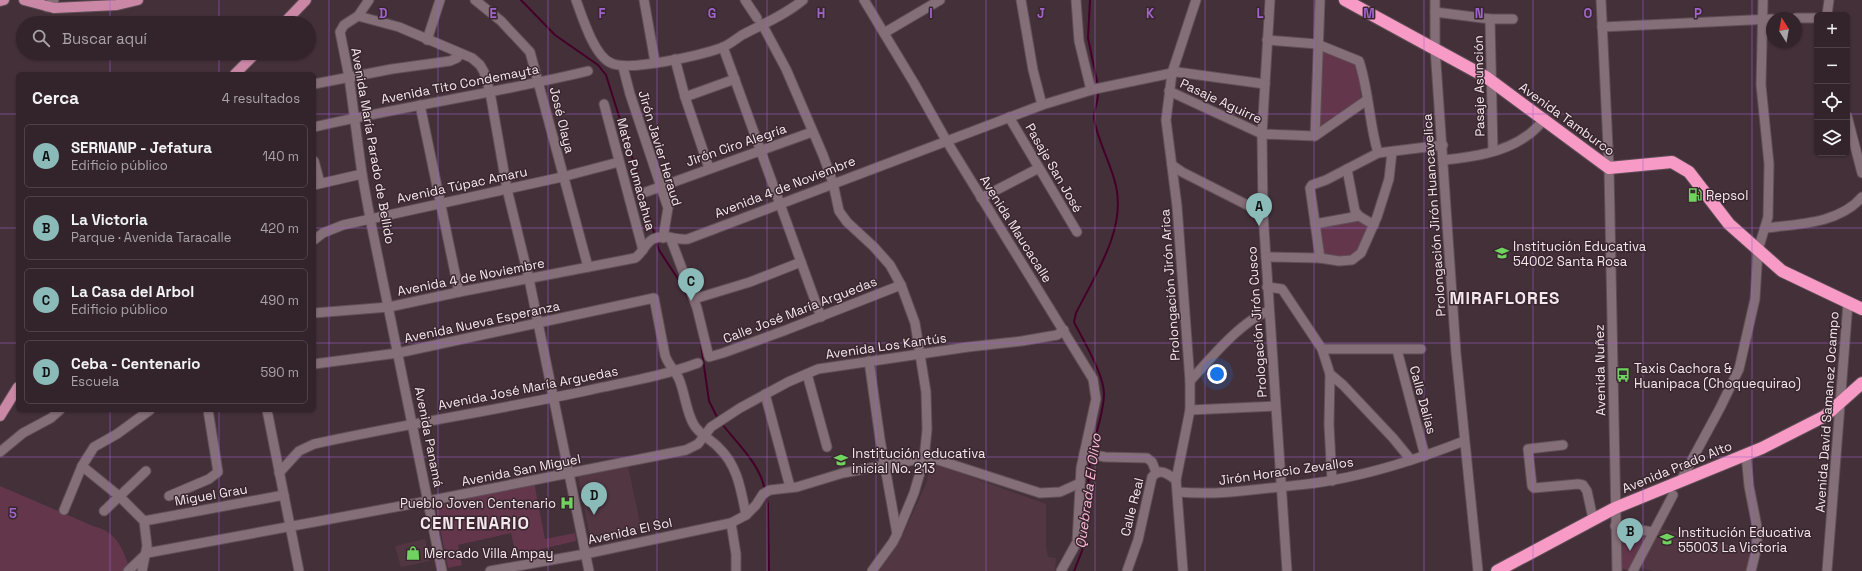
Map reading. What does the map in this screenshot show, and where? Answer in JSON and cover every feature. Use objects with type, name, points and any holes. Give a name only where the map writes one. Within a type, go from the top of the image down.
[{"type":"highway","name":"Avenida Tamburco","points":[[1345,0],[1435,48],[1493,82],[1609,168],[1672,162],[1689,172],[1729,224],[1782,271],[1862,309]]},
{"type":"highway","name":"Avenida Prado Alto","points":[[1497,571],[1615,508],[1746,454],[1825,416],[1841,400],[1862,384]]},
{"type":"main road","points":[[0,1],[4,0]]},
{"type":"main road","points":[[24,0],[50,4],[105,6],[138,0]]},
{"type":"main road","points":[[291,16],[306,0]]},
{"type":"main road","points":[[237,72],[249,60]]},
{"type":"main road","points":[[0,416],[16,390]]},
{"type":"street","name":"Avenida María Parado de Bellido","points":[[369,0],[358,16],[344,25],[340,32],[349,77],[362,174],[389,307]]},
{"type":"street","points":[[427,40],[440,0]]},
{"type":"street","name":"José Olaya","points":[[475,0],[501,21],[530,52],[540,83],[562,177],[588,267]]},
{"type":"street","points":[[576,0],[591,39],[600,54],[610,63],[623,67],[675,59],[723,47],[760,21],[788,12],[803,0]]},
{"type":"street","points":[[644,0],[655,62]]},
{"type":"street","points":[[744,0],[760,21],[786,69],[828,168],[837,202],[843,217],[882,256],[900,285],[913,315],[927,407],[927,444],[914,493],[897,534],[872,571]]},
{"type":"street","name":"Avenida Maucacalle","points":[[864,0],[946,140],[1087,366],[1095,385],[1096,400],[1088,454],[1080,483],[1077,542],[1061,571]]},
{"type":"street","points":[[884,33],[940,0]]},
{"type":"street","points":[[1020,0],[1033,70],[1042,105]]},
{"type":"street","points":[[1076,0],[1079,41],[1097,89]]},
{"type":"street","name":"Prolongación Jirón Arica","points":[[1183,571],[1176,480],[1190,410],[1190,381],[1177,206],[1166,120],[1172,73],[1196,0]]},
{"type":"street","name":"Prologación Jirón Cusco","points":[[1270,0],[1262,134],[1263,213],[1287,571]]},
{"type":"street","points":[[1315,136],[1317,44],[1320,0]]},
{"type":"street","name":"Prolongación Jirón Huancavelica","points":[[1435,0],[1435,48],[1444,160],[1456,353],[1478,571]]},
{"type":"street","name":"Avenida Nuñez","points":[[1601,0],[1609,168],[1616,571]]},
{"type":"street","points":[[1681,480],[1720,408],[1738,369],[1755,299],[1758,250],[1768,217],[1768,164],[1761,85],[1763,0]]},
{"type":"street","points":[[1827,12],[1829,0]]},
{"type":"street","points":[[1435,12],[1490,19],[1513,19]]},
{"type":"street","points":[[358,16],[399,27],[472,58],[480,65],[484,72],[490,92],[507,189],[539,323],[568,474],[589,571]]},
{"type":"street","points":[[1802,18],[1814,18]]},
{"type":"street","name":"Pasaje Asunción","points":[[1490,19],[1493,82],[1493,151]]},
{"type":"street","points":[[1602,27],[1766,19]]},
{"type":"street","points":[[1267,40],[1317,44],[1359,61],[1367,100],[1371,131],[1378,154]]},
{"type":"street","points":[[723,47],[821,316]]},
{"type":"street","points":[[316,84],[450,61],[457,58],[460,54]]},
{"type":"street","points":[[675,59],[709,168]]},
{"type":"street","name":"Jirón Javier Heraud","points":[[623,67],[650,158],[668,208],[668,215],[662,238]]},
{"type":"street","name":"Avenida Tito Condemayta","points":[[316,127],[420,105],[540,83],[588,72]]},
{"type":"street","name":"Avenida 4 de Noviembre","points":[[316,313],[389,307],[635,258],[643,250],[662,238],[684,240],[946,140],[1042,105],[1097,89],[1177,72],[1265,84]]},
{"type":"street","points":[[686,97],[734,79]]},
{"type":"street","name":"Pasaje Aguirre","points":[[1169,91],[1262,134]]},
{"type":"street","points":[[1262,134],[1315,136],[1367,100]]},
{"type":"street","name":"Mateo Pumacahua","points":[[604,104],[643,250]]},
{"type":"street","points":[[420,105],[460,292]]},
{"type":"street","name":"Pasaje San José","points":[[1009,117],[1077,232]]},
{"type":"street","points":[[1444,160],[1466,158],[1507,147],[1528,136],[1544,120]]},
{"type":"street","points":[[1848,120],[1862,173]]},
{"type":"street","name":"Jirón Ciro Alegría","points":[[646,192],[812,132]]},
{"type":"street","points":[[1320,258],[1310,188],[1312,185],[1326,180],[1378,154],[1442,145]]},
{"type":"street","points":[[1266,257],[1320,258],[1339,261],[1352,260],[1361,254],[1374,225],[1389,179],[1392,152]]},
{"type":"street","name":"Avenida Túpac Amaru","points":[[316,238],[332,228],[370,218],[562,177],[619,162]]},
{"type":"street","points":[[1172,166],[1263,213]]},
{"type":"street","points":[[982,198],[1040,168]]},
{"type":"street","points":[[1347,170],[1353,205],[1359,216],[1374,225]]},
{"type":"street","points":[[317,184],[362,174]]},
{"type":"street","points":[[1765,228],[1830,218],[1856,204],[1862,197]]},
{"type":"street","points":[[1315,224],[1359,216]]},
{"type":"street","points":[[662,238],[694,299],[750,282],[801,262]]},
{"type":"street","name":"Calle José María Arguedas","points":[[694,299],[709,356],[742,346],[900,285]]},
{"type":"street","points":[[1267,287],[1282,288],[1322,349],[1330,374],[1329,425],[1332,480]]},
{"type":"street","name":"Avenida Nueva Esperanza","points":[[316,364],[398,353],[654,298],[665,355],[674,372]]},
{"type":"street","name":"Avenida David Samanez Ocampo","points":[[1827,571],[1848,303]]},
{"type":"street","name":"Avenida Panamá","points":[[389,307],[442,571]]},
{"type":"street","points":[[1190,381],[1242,328],[1258,315],[1269,311]]},
{"type":"street","name":"Avenida Los Kantús","points":[[719,422],[765,394],[807,374],[827,367],[1050,337],[1064,330]]},
{"type":"street","points":[[1322,349],[1421,350]]},
{"type":"street","name":"Calle Dalias","points":[[1397,350],[1425,456]]},
{"type":"street","points":[[869,361],[897,534]]},
{"type":"street","name":"Avenida José María Arguedas","points":[[279,473],[299,451],[306,446],[412,423],[554,398],[674,372],[698,363]]},
{"type":"street","points":[[674,372],[681,383],[694,424],[725,454],[735,470],[740,484],[746,515]]},
{"type":"street","points":[[807,374],[827,446]]},
{"type":"street","points":[[1330,374],[1354,396],[1394,438],[1411,460]]},
{"type":"street","points":[[765,394],[790,487],[843,473],[924,459],[935,459],[960,466],[1029,491],[1040,493],[1060,492],[1080,483]]},
{"type":"street","points":[[1190,410],[1275,406]]},
{"type":"street","points":[[0,452],[23,433],[51,418],[58,412]]},
{"type":"street","points":[[64,510],[82,466],[94,447],[117,434],[147,412]]},
{"type":"street","points":[[169,496],[209,479],[218,472],[208,412]]},
{"type":"street","points":[[267,412],[299,571]]},
{"type":"street","name":"Avenida San Miguel","points":[[147,553],[428,501],[686,450],[698,444],[719,422]]},
{"type":"street","name":"Jirón Horacio Zevallos","points":[[1178,492],[1207,494],[1281,487],[1332,480],[1369,473],[1425,456],[1464,441]]},
{"type":"street","points":[[1563,445],[1528,449],[1532,486],[1534,488],[1578,484],[1583,485],[1587,491],[1593,519]]},
{"type":"street","points":[[1088,454],[1147,458],[1152,462],[1156,472]]},
{"type":"street","points":[[1746,454],[1749,486],[1757,527],[1757,546],[1751,571]]},
{"type":"street","points":[[82,466],[119,496],[144,521],[147,553],[142,571]]},
{"type":"street","points":[[104,511],[146,472]]},
{"type":"street","name":"Calle Real","points":[[1127,571],[1138,540],[1152,477],[1156,472],[1166,472],[1176,480]]},
{"type":"street","name":"Avenida El Sol","points":[[490,571],[585,554],[731,523],[746,515],[766,492],[790,487]]},
{"type":"street","name":"Miguel Grau","points":[[144,521],[284,495]]},
{"type":"street","points":[[1633,571],[1673,495]]},
{"type":"street","points":[[731,523],[736,554],[736,571]]},
{"type":"street","points":[[1615,526],[1653,532]]},
{"type":"street","points":[[128,571],[147,553]]},
{"type":"shaded area","points":[[1321,47],[1358,61],[1361,98],[1320,126]]},
{"type":"shaded area","points":[[1361,220],[1368,227],[1368,235],[1360,248],[1350,258],[1324,255],[1319,230],[1322,225]]},
{"type":"shaded area","points":[[935,464],[1046,504],[1046,546],[1048,557],[1056,558],[1055,571],[879,571],[902,537],[926,484],[931,466]]},
{"type":"shaded area","points":[[628,466],[641,528],[590,537],[578,476]]},
{"type":"shaded area","points":[[534,482],[545,539],[575,533],[576,541],[516,555],[511,533],[458,545],[462,565],[448,568],[435,503]]},
{"type":"shaded area","points":[[0,486],[107,532],[117,540],[129,566],[124,571],[0,571]]},
{"type":"shaded area","points":[[1659,528],[1753,551],[1748,571],[1652,571],[1639,567]]},
{"type":"shaded area","points":[[1617,530],[1650,534],[1630,571],[1621,568]]},
{"type":"shaded area","name":"Mercado Villa Ampay","points":[[425,539],[430,561],[401,567],[395,546]]},
{"type":"waterway","points":[[521,0],[555,35],[598,65],[606,75],[655,236]]},
{"type":"waterway","name":"Quebrada El Olivo","points":[[1090,0],[1088,38],[1098,86]]},
{"type":"waterway","name":"Quebrada El Olivo","points":[[1091,452],[1102,410],[1104,395],[1103,387],[1093,358],[1074,322],[1076,313],[1100,268],[1113,236],[1117,219],[1118,203],[1114,177],[1098,136],[1094,119],[1098,92]]},
{"type":"waterway","points":[[656,240],[659,250],[682,285],[692,307]]},
{"type":"waterway","points":[[700,338],[709,401],[718,419]]},
{"type":"waterway","points":[[722,424],[753,463],[758,471],[765,490]]},
{"type":"waterway","name":"Quebrada El Olivo","points":[[1074,571],[1082,551],[1085,535],[1090,457]]},
{"type":"waterway","points":[[766,496],[768,504],[769,571]]},
{"type":"place","name":"Repsol","points":[[1695,195]]},
{"type":"place","name":"SERNANP - Jefatura","points":[[1259,226]]},
{"type":"place","name":"Institución Educativa 54002 Santa Rosa","points":[[1502,253]]},
{"type":"place","name":"La Casa del Arbol","points":[[691,301]]},
{"type":"place","name":"Taxis Cachora & Huanipaca (Choquequirao)","points":[[1623,375]]},
{"type":"place","name":"Institución educativa inicial No. 213","points":[[841,460]]},
{"type":"place","name":"Pueblo Joven Centenario","points":[[567,503]]},
{"type":"place","name":"Ceba - Centenario","points":[[594,515]]},
{"type":"place","name":"Institución Educativa 55003 La Victoria","points":[[1667,539]]},
{"type":"place","name":"La Victoria","points":[[1630,551]]},
{"type":"place","name":"Mercado Villa Ampay","points":[[413,553]]},
{"type":"district","name":"MIRAFLORES","points":[[1505,298]]},
{"type":"district","name":"CENTENARIO","points":[[475,523]]}]
